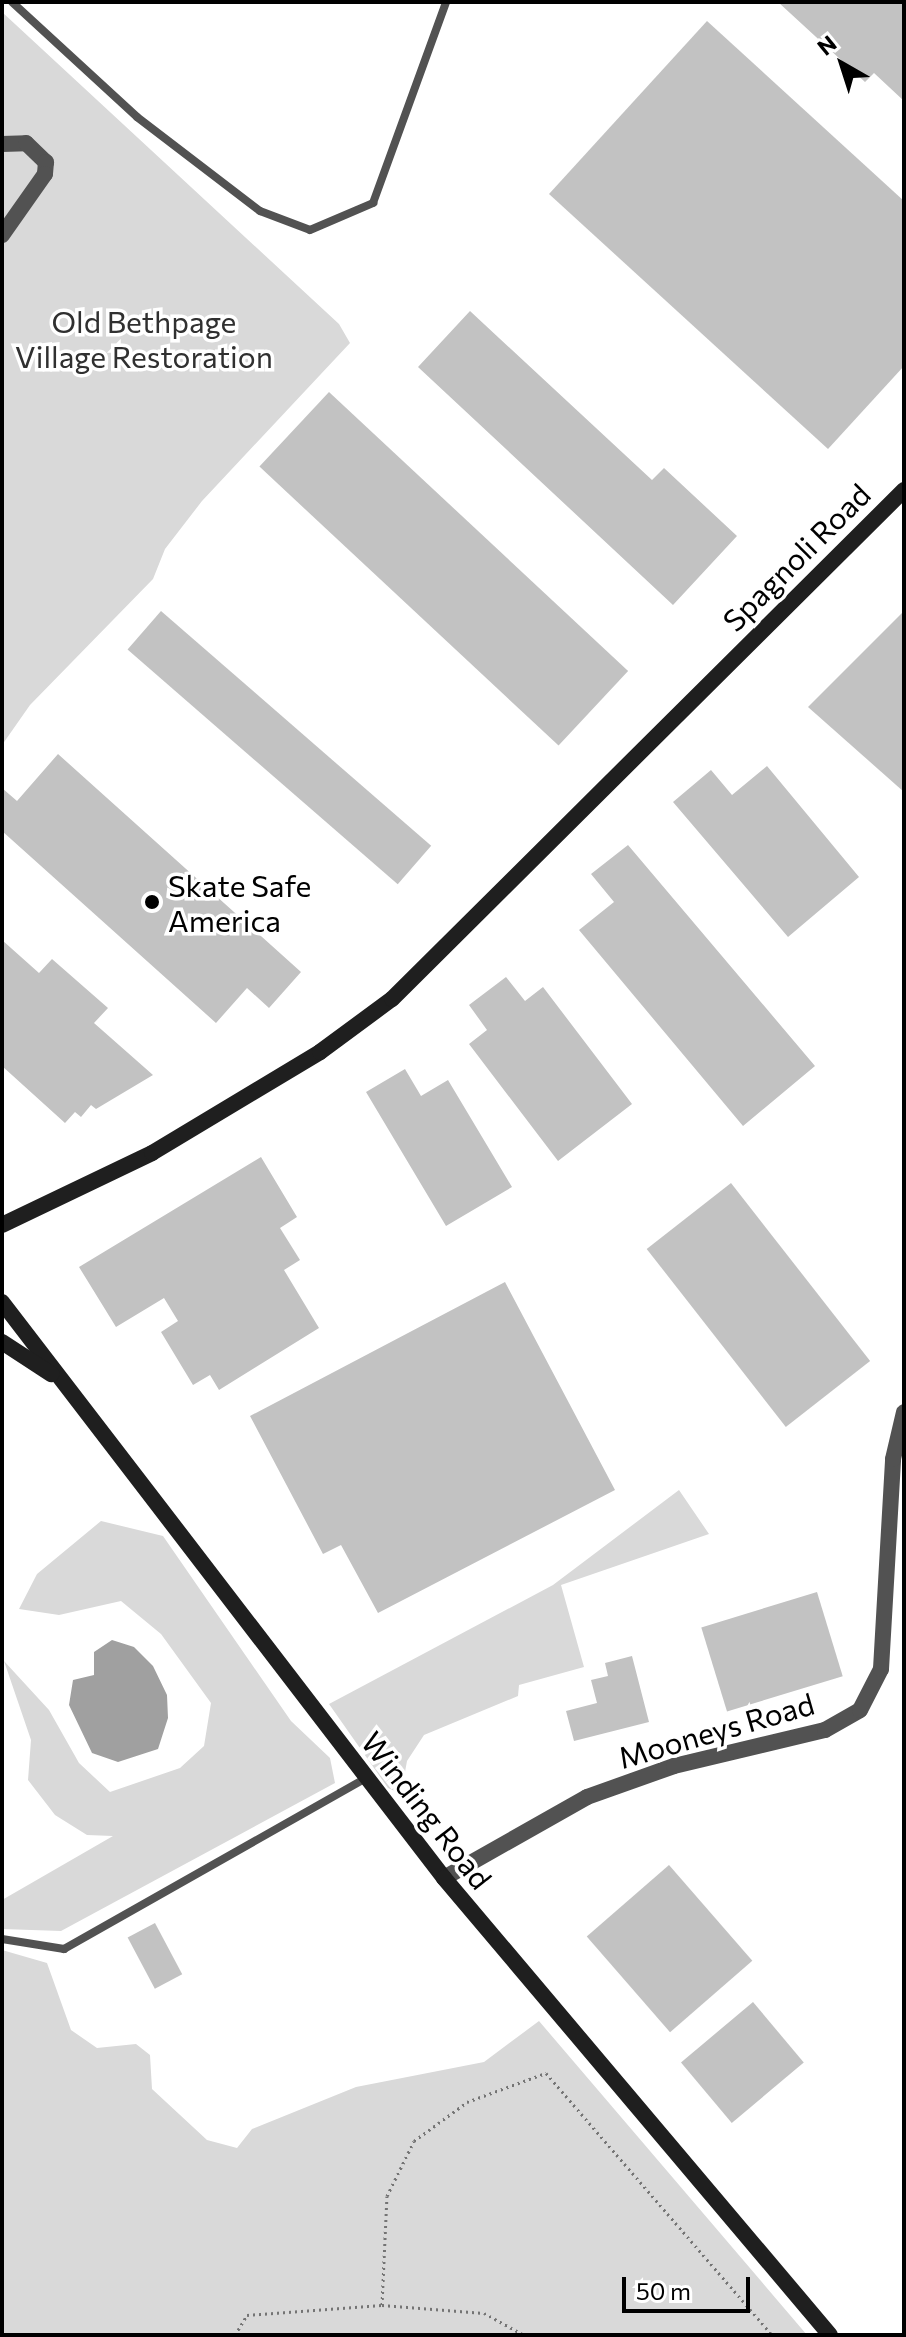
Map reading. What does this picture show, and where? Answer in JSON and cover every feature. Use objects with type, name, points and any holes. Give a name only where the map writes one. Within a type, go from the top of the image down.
[{"type":"street","points":[[2,144],[26,143],[46,162],[45,174],[2,235]]},
{"type":"street","name":"Spagnoli Road","points":[[2,1225],[152,1153],[353,1030],[510,882],[904,490]]},
{"type":"street","name":"Winding Road","points":[[2,1302],[444,1878],[830,2335]]},
{"type":"street","points":[[2,1342],[63,1382]]},
{"type":"street","name":"Mooneys Road","points":[[444,1878],[587,1797],[674,1766],[825,1730],[860,1710],[881,1669],[893,1459],[904,1412]]},
{"type":"lane","points":[[12,2],[137,117],[248,202],[310,230],[373,203],[446,2]]},
{"type":"lane","points":[[2,1939],[64,1949],[366,1778]]},
{"type":"path","points":[[382,2305],[387,2196],[414,2141],[467,2102],[546,2073],[772,2335]]},
{"type":"path","points":[[235,2335],[247,2315],[382,2305],[484,2313],[524,2335]]},
{"type":"green space","name":"Old Bethpage Village Restoration","points":[[2,12],[339,324],[350,343],[202,501],[165,549],[153,579],[30,705],[2,745]]},
{"type":"green space","points":[[679,1490],[709,1534],[561,1585],[584,1667],[519,1685],[518,1696],[424,1735],[407,1761],[401,1794],[388,1788],[329,1704],[553,1585]]},
{"type":"green space","points":[[101,1521],[163,1536],[291,1721],[330,1758],[335,1783],[61,1931],[2,1929],[2,1900],[113,1836],[87,1835],[55,1815],[28,1780],[31,1740],[4,1661],[49,1710],[79,1763],[110,1792],[180,1768],[204,1746],[211,1703],[161,1634],[121,1601],[59,1615],[19,1609],[37,1574]]},
{"type":"green space","points":[[2,1950],[47,1963],[71,2030],[97,2048],[136,2044],[150,2055],[152,2089],[207,2140],[237,2148],[252,2129],[356,2087],[484,2062],[539,2021],[807,2335],[2,2335]]},
{"type":"shaded area","points":[[112,1640],[134,1647],[153,1666],[167,1695],[168,1718],[158,1749],[118,1762],[92,1753],[69,1705],[73,1680],[94,1675],[94,1652]]},
{"type":"building","points":[[778,2],[904,2],[904,101],[874,73],[865,82]]},
{"type":"building","points":[[707,21],[904,201],[904,366],[828,449],[549,194]]},
{"type":"building","points":[[470,311],[652,480],[664,468],[737,536],[673,605],[418,367]]},
{"type":"building","points":[[329,392],[628,671],[559,746],[259,467]]},
{"type":"building","points":[[161,611],[431,846],[398,884],[128,649]]},
{"type":"building","points":[[904,611],[904,792],[808,707]]},
{"type":"building","name":"Skate Safe America","points":[[58,754],[301,972],[269,1008],[247,988],[216,1023],[2,831],[2,788],[17,801]]},
{"type":"building","points":[[767,766],[859,877],[788,937],[673,802],[711,770],[732,795]]},
{"type":"building","points":[[628,845],[815,1066],[743,1126],[579,930],[614,902],[591,874]]},
{"type":"building","points":[[2,940],[39,973],[52,959],[108,1008],[94,1023],[153,1075],[96,1109],[91,1105],[81,1117],[75,1112],[65,1123],[2,1066]]},
{"type":"building","points":[[506,977],[525,1001],[543,987],[632,1104],[558,1161],[469,1044],[487,1030],[469,1005]]},
{"type":"building","points":[[405,1069],[421,1096],[448,1080],[512,1187],[446,1226],[366,1092]]},
{"type":"building","points":[[261,1157],[297,1217],[280,1228],[300,1260],[284,1270],[319,1328],[219,1390],[210,1375],[193,1385],[161,1332],[178,1321],[164,1298],[116,1327],[79,1267]]},
{"type":"building","points":[[731,1183],[870,1361],[786,1427],[647,1249]]},
{"type":"building","points":[[505,1282],[615,1490],[378,1613],[341,1545],[323,1554],[250,1416]]},
{"type":"building","points":[[817,1592],[843,1676],[727,1712],[701,1627]]},
{"type":"building","points":[[632,1656],[649,1722],[574,1741],[566,1711],[597,1703],[591,1680],[608,1676],[605,1663]]},
{"type":"building","points":[[669,1865],[752,1961],[670,2032],[587,1937]]},
{"type":"building","points":[[155,1923],[182,1974],[155,1989],[128,1938]]},
{"type":"building","points":[[753,2002],[804,2063],[732,2123],[681,2062]]},
{"type":"place","name":"Skate Safe America","points":[[152,902]]}]
